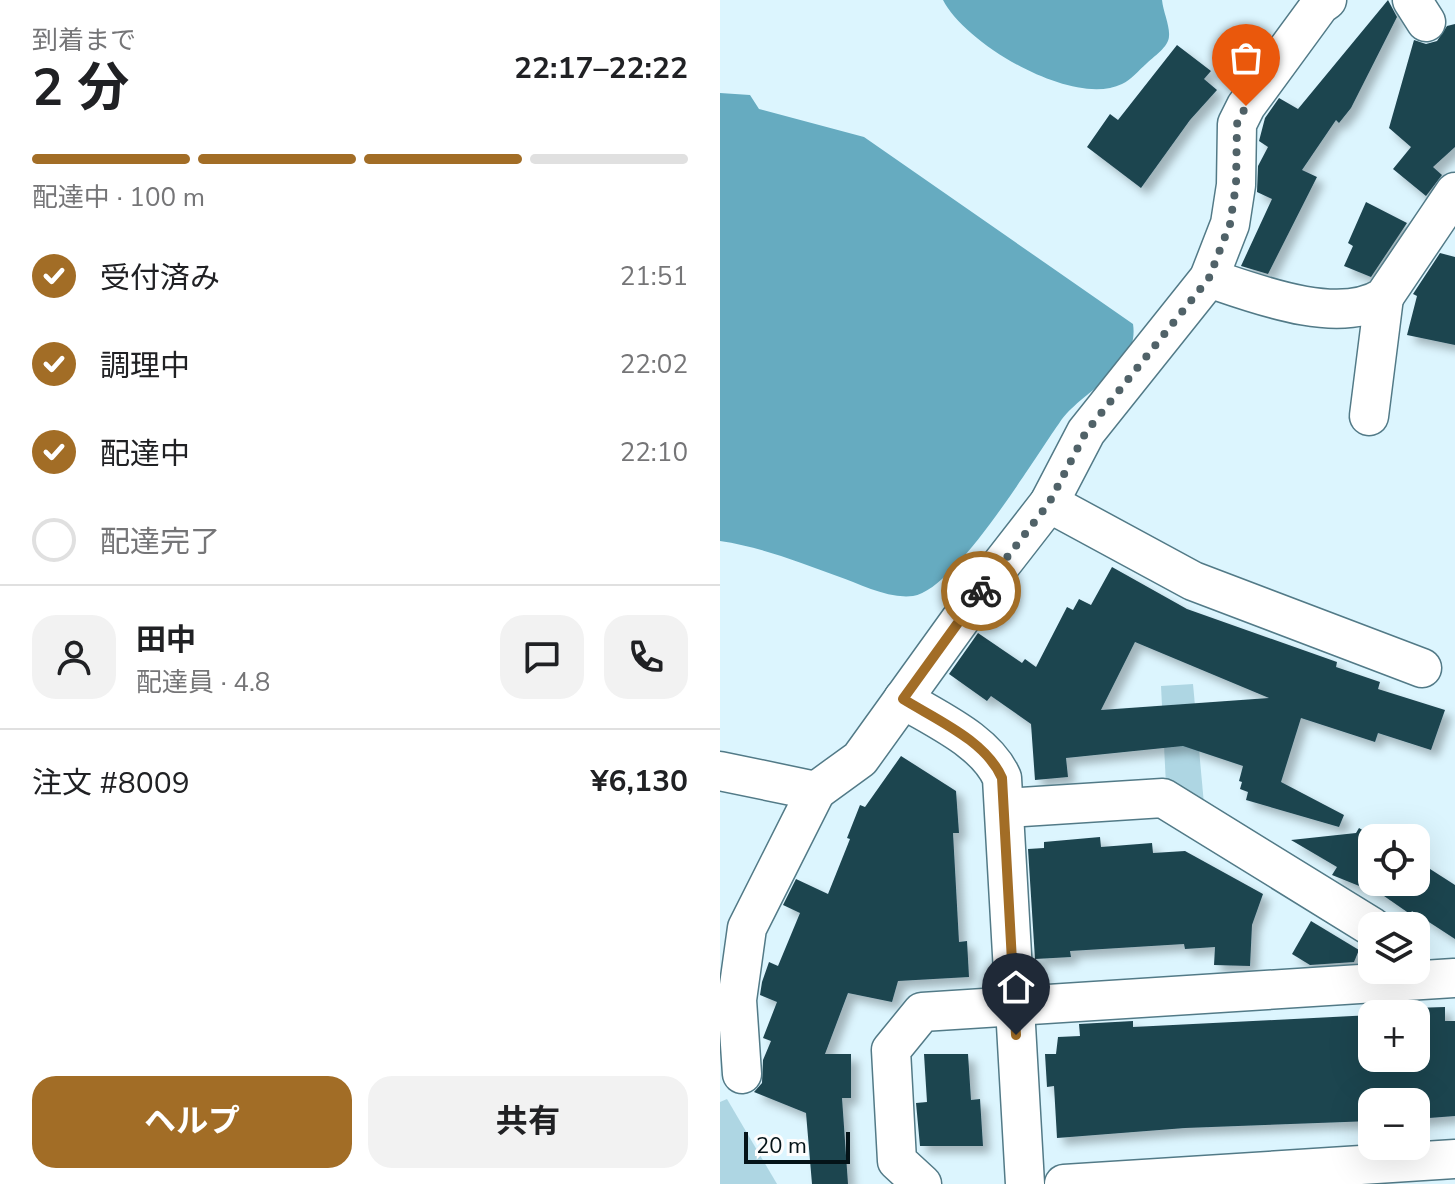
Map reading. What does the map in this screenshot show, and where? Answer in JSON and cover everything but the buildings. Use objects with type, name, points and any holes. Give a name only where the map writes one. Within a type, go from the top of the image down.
[{"type":"street","points":[[742,1074],[728,1002],[733,925],[816,791],[860,759],[1049,503],[1086,432],[1209,278],[1230,224],[1236,185],[1237,124],[1246,106],[1320,5],[1327,0]]},
{"type":"street","points":[[1209,278],[1264,297],[1324,308],[1368,307],[1384,297],[1455,192]]},
{"type":"street","points":[[1369,416],[1384,297]]},
{"type":"street","points":[[1049,503],[1193,581],[1422,668]]},
{"type":"street","points":[[903,699],[995,761],[1002,778],[1025,1184]]},
{"type":"street","points":[[720,771],[816,791]]},
{"type":"street","points":[[1006,808],[1163,798],[1358,918]]},
{"type":"street","points":[[1430,963],[1455,978]]},
{"type":"street","points":[[922,1184],[897,1161],[891,1050],[922,1012],[1455,978]]},
{"type":"street","points":[[1064,1184],[1455,1159]]},
{"type":"shaded area","points":[[943,0],[1162,0],[1169,36],[1160,52],[1122,84],[1101,89],[1076,87],[1022,68],[996,52],[973,35]]},
{"type":"shaded area","points":[[720,93],[750,95],[759,109],[864,137],[1133,324],[1133,340],[1119,367],[1060,422],[992,521],[950,572],[930,588],[913,596],[884,593],[780,556],[720,541]]},
{"type":"shaded area","points":[[1193,684],[1204,804],[1166,785],[1161,686]]},
{"type":"shaded area","points":[[727,1099],[777,1184],[720,1184],[720,1102]]},
{"type":"way so far","points":[[981,591],[1049,503],[1086,432],[1179,321],[1209,278],[1230,224],[1236,185],[1237,124],[1246,106]]},
{"type":"route","points":[[981,591],[903,699],[979,747],[995,761],[1002,778],[1016,1035]]}]
